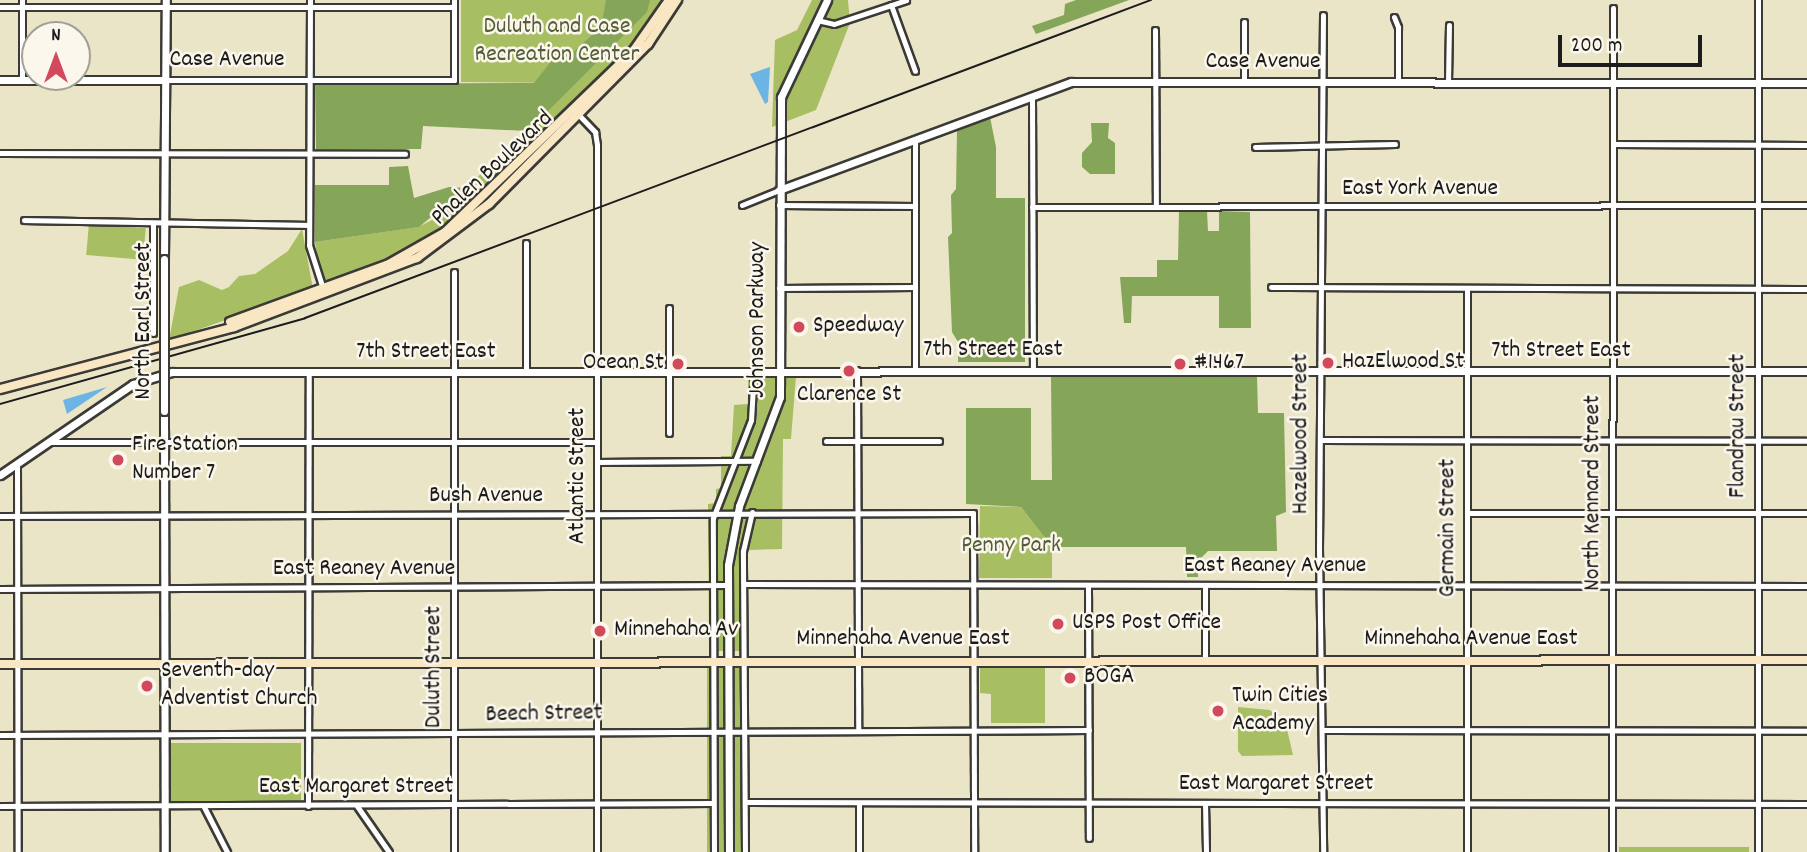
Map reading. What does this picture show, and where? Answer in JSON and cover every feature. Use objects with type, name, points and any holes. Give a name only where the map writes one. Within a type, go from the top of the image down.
[{"type":"main road","name":"Phalen Boulevard","points":[[0,389],[172,343],[394,270],[443,243],[475,217],[634,50],[669,0]]},
{"type":"main road","name":"Phalen Boulevard","points":[[576,112],[648,44],[677,0]]},
{"type":"main road","name":"Minnehaha Avenue East","points":[[0,664],[163,665],[712,659],[1807,660]]},
{"type":"street","points":[[22,0],[23,21]]},
{"type":"street","name":"Johnson Parkway","points":[[729,852],[728,585],[737,512],[779,406],[781,97],[827,0]]},
{"type":"street","points":[[817,20],[834,24],[906,0]]},
{"type":"street","name":"Flandrau Street","points":[[1758,0],[1758,852]]},
{"type":"street","points":[[0,8],[166,4],[454,3]]},
{"type":"street","name":"Case Avenue","points":[[91,80],[454,80],[454,3]]},
{"type":"street","name":"North Earl Street","points":[[164,852],[166,4]]},
{"type":"street","points":[[310,4],[309,245],[324,292]]},
{"type":"street","points":[[888,4],[915,71]]},
{"type":"street","name":"North Kennard Street","points":[[1612,852],[1613,8]]},
{"type":"street","name":"Hazelwood Street","points":[[1323,15],[1319,584],[1323,852]]},
{"type":"street","points":[[1394,18],[1398,27],[1398,82]]},
{"type":"street","points":[[1244,22],[1244,82]]},
{"type":"street","points":[[1448,82],[1449,25]]},
{"type":"street","points":[[1155,30],[1156,207]]},
{"type":"street","name":"Case Avenue","points":[[0,80],[21,80]]},
{"type":"street","name":"Case Avenue","points":[[742,205],[1071,82],[1807,83]]},
{"type":"street","points":[[1032,96],[1033,370]]},
{"type":"street","name":"Atlantic Street","points":[[576,112],[597,140],[597,852]]},
{"type":"street","points":[[915,140],[915,370]]},
{"type":"street","points":[[1255,147],[1395,144]]},
{"type":"street","points":[[1613,144],[1807,145]]},
{"type":"street","points":[[0,153],[405,154]]},
{"type":"street","points":[[779,205],[915,206]]},
{"type":"street","name":"East York Avenue","points":[[1032,206],[1807,205]]},
{"type":"street","points":[[24,220],[164,225],[309,225]]},
{"type":"street","points":[[153,224],[153,333]]},
{"type":"street","points":[[526,243],[526,371]]},
{"type":"street","name":"Duluth Street","points":[[454,272],[454,852]]},
{"type":"street","points":[[1271,287],[1807,289]]},
{"type":"street","points":[[779,288],[915,288]]},
{"type":"street","name":"Germain Street","points":[[1467,288],[1467,852]]},
{"type":"street","points":[[668,433],[669,308]]},
{"type":"street","name":"7th Street East","points":[[0,475],[121,391],[153,378],[186,372],[780,369],[1807,372]]},
{"type":"street","name":"Johnson Parkway","points":[[715,852],[712,659],[717,512],[754,408],[754,370]]},
{"type":"street","points":[[857,370],[858,730]]},
{"type":"street","points":[[973,370],[973,381]]},
{"type":"street","points":[[308,806],[309,373]]},
{"type":"street","points":[[1320,440],[1807,441]]},
{"type":"street","points":[[826,441],[939,441]]},
{"type":"street","points":[[48,442],[597,442]]},
{"type":"street","points":[[597,462],[757,461]]},
{"type":"street","points":[[17,463],[18,852]]},
{"type":"street","name":"Bush Avenue","points":[[0,516],[857,511],[973,513],[973,585]]},
{"type":"street","points":[[745,852],[745,535],[752,512]]},
{"type":"street","points":[[1466,513],[1807,513]]},
{"type":"street","name":"East Reaney Avenue","points":[[744,584],[1807,586]]},
{"type":"street","points":[[1088,584],[1089,838]]},
{"type":"street","name":"East Reaney Avenue","points":[[0,589],[728,585]]},
{"type":"street","points":[[973,585],[974,852]]},
{"type":"street","points":[[1205,585],[1205,659]]},
{"type":"street","name":"Beech Street","points":[[0,735],[1089,730]]},
{"type":"street","points":[[1322,730],[1807,731]]},
{"type":"street","name":"East Margaret Street","points":[[745,802],[1807,804]]},
{"type":"street","name":"East Margaret Street","points":[[0,806],[713,803]]},
{"type":"street","points":[[859,803],[859,852]]},
{"type":"street","points":[[1205,803],[1206,852]]},
{"type":"street","points":[[357,806],[389,852]]},
{"type":"street","points":[[204,807],[226,852]]},
{"type":"green space","name":"Duluth and Case Recreation Center","points":[[461,0],[665,0],[636,41],[448,227],[395,258],[327,283],[319,270],[315,242],[418,227],[434,219],[575,83],[461,82]]},
{"type":"green space","points":[[606,0],[650,0],[647,12],[528,131],[423,126],[421,149],[316,149],[315,84],[534,83],[553,59],[572,53],[601,27]]},
{"type":"green space","points":[[812,0],[848,0],[850,23],[816,110],[772,127],[775,40],[797,30]]},
{"type":"green space","points":[[1076,0],[1129,0],[1036,34],[1032,26],[1064,15],[1065,4]]},
{"type":"green space","points":[[990,117],[996,147],[996,198],[1025,198],[1025,362],[958,362],[958,342],[952,332],[948,237],[952,233],[951,195],[956,189],[957,130]]},
{"type":"green space","points":[[1091,123],[1109,123],[1108,138],[1115,143],[1115,174],[1090,174],[1082,167],[1082,153],[1092,142]]},
{"type":"green space","points":[[408,166],[414,198],[449,187],[466,188],[419,227],[315,242],[315,185],[389,185],[389,167]]},
{"type":"green space","points":[[1179,211],[1207,211],[1208,231],[1219,231],[1219,211],[1250,212],[1251,328],[1219,328],[1219,296],[1132,296],[1131,323],[1124,323],[1120,277],[1157,277],[1157,260],[1178,260]]},
{"type":"green space","points":[[89,223],[146,228],[143,260],[86,255]]},
{"type":"green space","points":[[302,229],[313,289],[169,340],[179,287],[199,280],[222,290],[229,287],[239,276],[255,274],[288,251]]},
{"type":"green space","points":[[748,376],[796,376],[791,439],[783,439],[782,549],[748,550],[747,651],[709,651],[708,504],[716,503],[716,489],[721,488],[721,456],[731,456],[734,405],[748,404]]},
{"type":"green space","points":[[1051,377],[1257,377],[1258,413],[1284,413],[1286,512],[1276,516],[1277,551],[1208,551],[1198,561],[1198,577],[1187,577],[1186,547],[1052,547],[1021,507],[966,504],[966,408],[1031,408],[1031,480],[1052,480]]},
{"type":"green space","name":"Penny Park","points":[[980,506],[1021,507],[1052,547],[1052,578],[979,578]]},
{"type":"green space","points":[[707,665],[747,665],[747,852],[707,852]]},
{"type":"green space","points":[[980,665],[1045,665],[1045,723],[991,723],[991,694],[980,693]]},
{"type":"green space","points":[[1238,707],[1270,710],[1286,725],[1293,755],[1242,756],[1238,751]]},
{"type":"green space","points":[[169,743],[301,743],[301,801],[169,801]]},
{"type":"green space","points":[[1619,847],[1749,847],[1749,852],[1619,852]]},
{"type":"water","points":[[770,67],[768,102],[765,104],[750,74]]},
{"type":"water","points":[[107,387],[67,414],[63,400]]},
{"type":"railway","points":[[0,404],[305,318],[1151,0]]},
{"type":"place","name":"Speedway","points":[[799,327]]},
{"type":"place","name":"HazElwood St","points":[[1328,363]]},
{"type":"place","name":"Ocean St","points":[[678,364]]},
{"type":"place","name":"#1467","points":[[1180,364]]},
{"type":"place","name":"Clarence St","points":[[849,371]]},
{"type":"place","name":"Fire Station Number 7","points":[[118,460]]},
{"type":"place","name":"USPS Post Office","points":[[1058,624]]},
{"type":"place","name":"Minnehaha Av","points":[[600,631]]},
{"type":"place","name":"BOGA","points":[[1070,678]]},
{"type":"place","name":"Seventh-day Adventist Church","points":[[147,686]]},
{"type":"place","name":"Twin Cities Academy","points":[[1218,711]]}]
